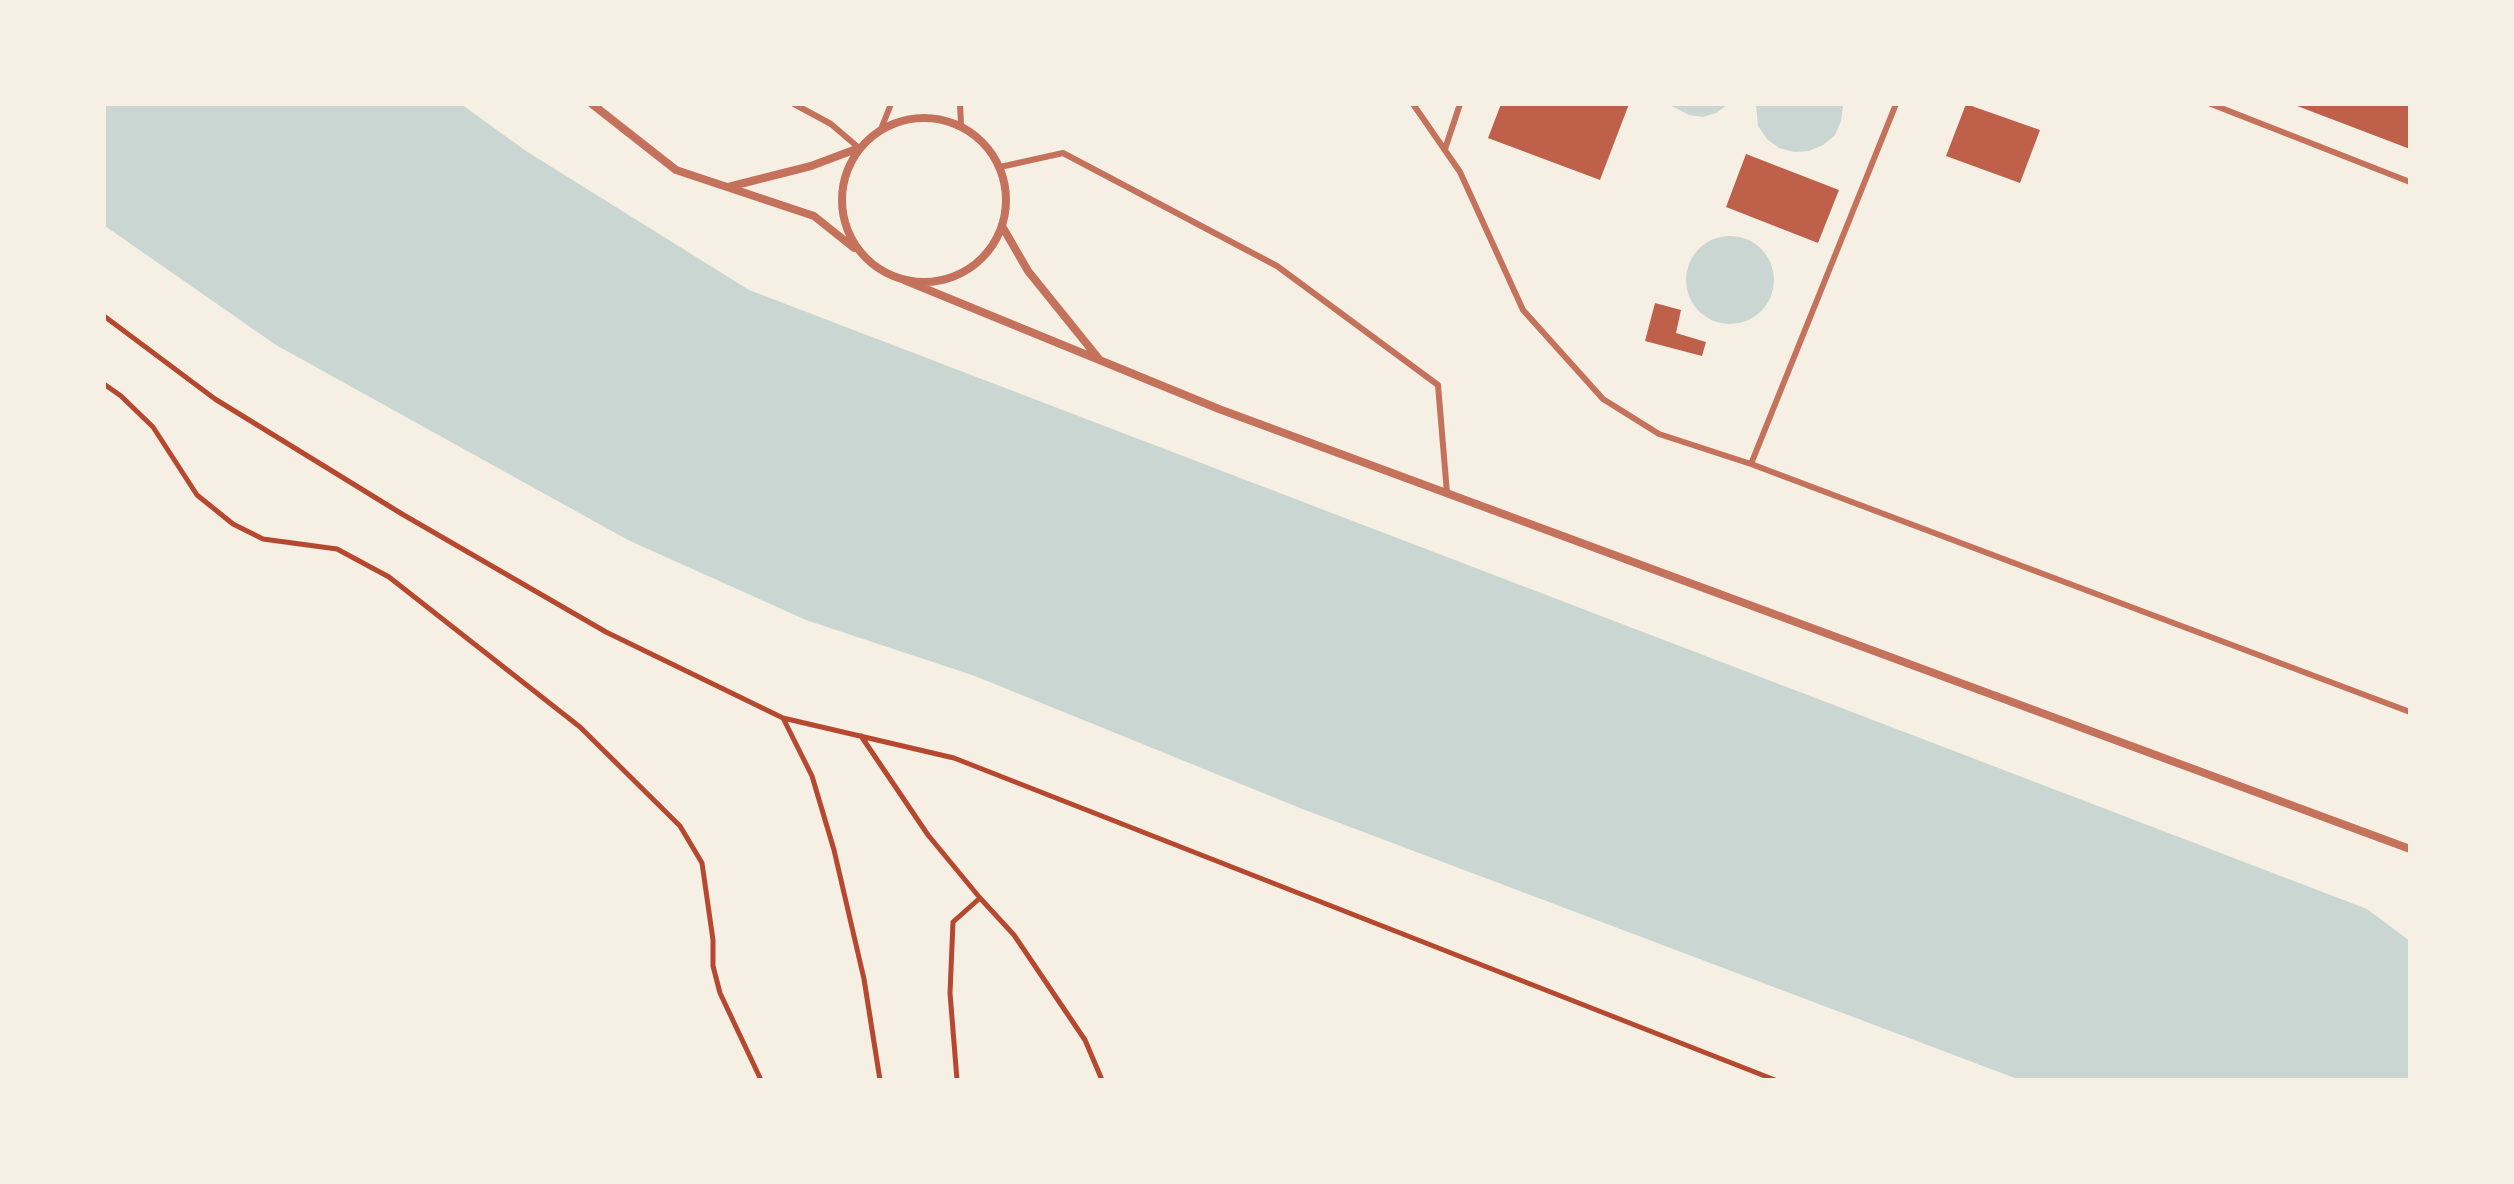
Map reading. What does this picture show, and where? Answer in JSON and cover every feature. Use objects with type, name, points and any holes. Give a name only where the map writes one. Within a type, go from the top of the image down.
[{"type":"street","points":[[592,104],[676,170],[814,216],[878,269],[1099,360],[1219,409],[2410,849]]},
{"type":"street","points":[[727,187],[811,166],[859,148],[881,129],[906,119],[934,117],[961,125],[982,141],[1000,167],[1006,187],[1006,213],[998,239],[981,260],[959,276],[931,283],[904,280]]},
{"type":"street","points":[[858,251],[845,227],[841,199],[846,172],[859,148]]},
{"type":"street","points":[[1002,226],[1028,271],[1099,360]]},
{"type":"lane","points":[[794,104],[831,124],[859,148]]},
{"type":"lane","points":[[881,129],[891,104]]},
{"type":"lane","points":[[960,104],[961,125]]},
{"type":"lane","points":[[1413,104],[1460,172],[1523,310],[1603,399],[1659,434],[1751,464],[2410,712]]},
{"type":"lane","points":[[1445,149],[1460,104]]},
{"type":"lane","points":[[1751,464],[1896,104]]},
{"type":"lane","points":[[2211,104],[2410,182]]},
{"type":"lane","points":[[1000,167],[1063,153],[1277,266],[1438,385],[1447,493]]},
{"type":"path","points":[[104,316],[215,399],[402,514],[606,632],[783,718],[954,758],[1775,1080]]},
{"type":"path","points":[[104,384],[153,427],[197,495],[233,524],[263,539],[337,549],[389,577],[580,727],[680,826],[702,863],[713,940],[713,966],[720,993],[761,1080]]},
{"type":"path","points":[[783,718],[812,776],[834,850],[864,979],[880,1080]]},
{"type":"path","points":[[861,736],[928,835],[1014,935],[1085,1040],[1102,1080]]},
{"type":"path","points":[[957,1080],[950,993],[953,922],[980,898]]},
{"type":"shaded area","points":[[104,104],[461,104],[526,151],[749,290],[2367,909],[2410,941],[2410,1080],[2020,1080],[1300,808],[975,676],[806,620],[628,540],[276,345],[105,226]]},
{"type":"shaded area","points":[[1668,104],[1729,104],[1703,117],[1689,115]]},
{"type":"shaded area","points":[[1756,104],[1843,106],[1835,135],[1809,151],[1794,152],[1779,148],[1767,139],[1758,126]]},
{"type":"shaded area","points":[[1730,236],[1747,239],[1761,249],[1771,263],[1774,280],[1771,297],[1761,311],[1747,321],[1730,324],[1713,321],[1699,311],[1689,297],[1686,280],[1689,263],[1699,249],[1713,239]]},
{"type":"building","points":[[1501,104],[1629,104],[1600,180],[1488,138]]},
{"type":"building","points":[[1966,104],[2040,130],[2020,183],[1946,156]]},
{"type":"building","points":[[2292,104],[2410,104],[2410,149]]},
{"type":"building","points":[[1746,154],[1839,190],[1818,243],[1726,207]]},
{"type":"building","points":[[1655,303],[1681,310],[1676,333],[1706,342],[1702,356],[1645,341]]}]
